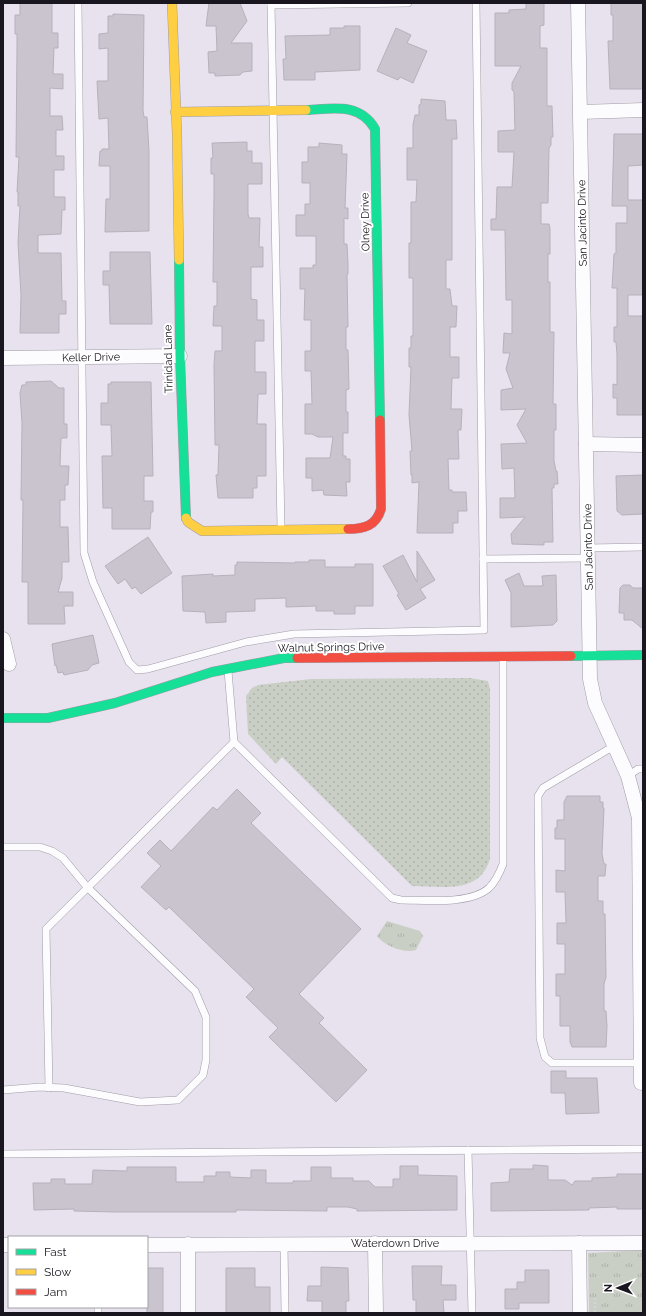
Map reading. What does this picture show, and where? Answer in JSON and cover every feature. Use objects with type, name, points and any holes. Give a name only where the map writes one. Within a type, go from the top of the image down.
[{"type":"street","name":"Trinidad Lane","points":[[172,3],[177,135],[183,506],[188,522],[202,531],[358,529],[364,528],[376,521]]},
{"type":"street","name":"San Jacinto Drive","points":[[578,3],[590,679],[595,703],[628,776],[639,818],[641,1083]]},
{"type":"street","name":"Olney Drive","points":[[175,112],[356,110],[371,120],[375,129],[381,509],[376,521]]},
{"type":"street","points":[[581,112],[643,110]]},
{"type":"street","name":"Keller Drive","points":[[3,358],[180,356]]},
{"type":"street","points":[[586,444],[643,445]]},
{"type":"street","points":[[3,639],[9,664]]},
{"type":"street","name":"Walnut Springs Drive","points":[[3,718],[48,718],[115,703],[212,672],[284,658],[503,658],[643,655]]},
{"type":"street","points":[[375,1243],[376,1313]]},
{"type":"street","points":[[579,1243],[580,1313]]},
{"type":"street","name":"Waterdown Drive","points":[[148,1244],[643,1243]]},
{"type":"street","points":[[188,1244],[188,1313]]},
{"type":"lane","points":[[78,3],[84,553],[93,582],[129,662],[137,670],[148,669],[246,642],[294,634],[484,630],[476,3]]},
{"type":"lane","points":[[281,530],[271,4],[408,3]]},
{"type":"lane","points":[[483,559],[588,553],[643,547]]},
{"type":"lane","points":[[228,669],[234,742],[392,898],[401,900],[461,899],[476,895],[489,888],[497,878],[503,864],[503,658]]},
{"type":"lane","points":[[49,1088],[46,928],[234,742]]},
{"type":"lane","points":[[614,746],[543,788],[538,796],[540,1038],[545,1057],[552,1063],[641,1063]]},
{"type":"lane","points":[[628,776],[638,769],[643,769]]},
{"type":"lane","points":[[3,847],[40,847],[52,851],[62,858],[87,887],[195,991],[206,1018],[206,1060],[203,1075],[178,1100],[140,1102],[64,1088],[3,1090]]},
{"type":"lane","points":[[3,1154],[643,1149]]},
{"type":"lane","points":[[468,1150],[472,1313]]},
{"type":"lane","points":[[284,1244],[285,1313]]},
{"type":"green space","points":[[470,678],[488,681],[490,689],[490,859],[485,870],[478,878],[469,883],[458,886],[412,886],[282,757],[276,764],[248,734],[246,696],[252,688],[258,685],[311,679]]},
{"type":"green space","points":[[387,921],[420,931],[423,936],[416,950],[401,950],[380,940],[377,936]]},
{"type":"green space","points":[[643,1250],[643,1313],[589,1313],[588,1253]]},
{"type":"building","points":[[20,3],[52,3],[52,33],[58,33],[58,48],[54,48],[53,74],[63,74],[63,89],[50,88],[50,116],[62,116],[63,130],[56,130],[56,156],[64,156],[64,170],[54,170],[54,197],[65,197],[65,210],[62,210],[61,234],[38,235],[38,253],[61,253],[62,301],[66,301],[66,314],[59,314],[59,333],[20,333],[21,295],[18,243],[20,206],[18,206],[17,192],[19,157],[16,157],[17,34],[15,34],[15,15],[20,15]]},
{"type":"building","points":[[209,3],[240,3],[247,21],[231,43],[252,43],[252,71],[243,72],[240,75],[215,76],[215,73],[209,73],[208,52],[217,51],[216,26],[206,26]]},
{"type":"building","points":[[526,3],[544,3],[544,25],[540,26],[540,48],[547,48],[547,106],[552,106],[553,137],[551,137],[551,145],[549,148],[548,203],[541,203],[541,224],[549,224],[550,229],[548,282],[550,282],[550,332],[554,332],[553,404],[556,404],[556,430],[554,430],[554,461],[557,471],[558,484],[554,484],[554,488],[552,488],[553,542],[544,542],[544,545],[512,544],[511,534],[525,517],[500,518],[500,498],[515,498],[514,468],[502,469],[501,444],[527,443],[517,425],[526,409],[501,410],[501,390],[513,388],[506,369],[510,353],[503,353],[504,333],[512,334],[512,300],[506,300],[505,230],[491,230],[491,219],[496,219],[497,187],[512,187],[514,152],[498,152],[498,131],[515,130],[514,92],[512,90],[512,83],[521,66],[495,66],[495,13],[509,13],[509,10],[526,9]]},
{"type":"building","points":[[611,3],[643,3],[643,89],[610,89],[608,41],[613,41],[613,15],[611,15]]},
{"type":"building","points":[[113,14],[144,15],[143,110],[144,117],[147,117],[149,151],[149,231],[105,232],[106,199],[110,199],[110,166],[99,166],[100,151],[102,151],[102,149],[109,149],[108,118],[99,119],[97,81],[108,81],[108,48],[99,49],[99,34],[108,33],[108,16],[113,16]]},
{"type":"building","points":[[344,26],[360,26],[360,70],[315,72],[315,80],[284,80],[283,59],[286,59],[285,36],[330,35],[330,28],[344,28]]},
{"type":"building","points":[[396,28],[411,35],[407,43],[427,51],[413,83],[400,77],[398,80],[377,71]]},
{"type":"building","points":[[421,99],[445,101],[446,120],[456,120],[457,139],[452,139],[452,260],[446,260],[446,289],[450,289],[452,306],[457,306],[456,327],[450,327],[450,357],[459,357],[459,378],[452,378],[451,409],[462,409],[461,430],[458,430],[459,459],[448,459],[449,490],[452,490],[452,492],[466,492],[467,511],[458,511],[458,523],[453,523],[453,533],[417,533],[419,482],[412,483],[411,475],[410,451],[412,451],[409,415],[411,367],[409,367],[409,348],[411,348],[411,336],[413,336],[413,278],[409,278],[409,243],[411,243],[411,202],[416,202],[417,180],[407,180],[407,148],[413,148],[413,125],[415,115],[419,115],[419,105],[421,104]]},
{"type":"building","points":[[614,134],[643,134],[643,165],[628,166],[628,200],[643,200],[643,295],[628,295],[628,316],[643,316],[643,415],[617,415],[617,398],[613,398],[613,384],[617,385],[617,354],[616,342],[614,342],[614,327],[617,327],[617,288],[612,288],[614,254],[616,253],[616,223],[627,223],[627,206],[612,206]]},
{"type":"building","points":[[247,142],[247,151],[252,151],[252,163],[262,163],[262,184],[248,184],[248,214],[249,218],[260,218],[259,247],[263,247],[263,267],[251,267],[251,299],[257,300],[257,320],[264,320],[264,341],[255,341],[255,372],[266,372],[266,394],[258,394],[257,424],[266,424],[266,476],[257,476],[257,488],[253,488],[253,498],[218,498],[216,475],[218,475],[219,445],[215,445],[214,365],[215,351],[222,351],[222,326],[213,326],[214,306],[217,306],[217,282],[213,282],[214,174],[211,174],[211,158],[213,158],[212,143]]},
{"type":"building","points":[[319,143],[342,145],[342,154],[347,154],[345,208],[348,208],[348,219],[344,218],[344,244],[347,244],[348,263],[348,327],[346,327],[346,350],[348,350],[349,389],[346,390],[348,433],[343,433],[343,456],[346,456],[346,459],[350,459],[350,482],[346,482],[347,496],[324,495],[323,490],[312,491],[312,478],[306,478],[306,458],[330,458],[333,437],[318,437],[312,434],[305,434],[305,404],[312,404],[311,371],[305,371],[305,351],[311,351],[311,320],[304,320],[305,289],[300,289],[300,268],[313,268],[313,265],[316,265],[316,236],[296,236],[296,215],[305,215],[305,204],[310,204],[310,183],[302,183],[302,162],[308,162],[308,147],[319,147]]},
{"type":"building","points":[[110,252],[150,252],[152,324],[110,324],[109,285],[103,285],[103,271],[110,271]]},
{"type":"building","points":[[51,381],[59,388],[64,388],[64,424],[67,424],[67,438],[61,438],[60,466],[69,466],[68,485],[65,485],[65,500],[60,500],[60,527],[68,527],[69,562],[62,562],[62,578],[58,592],[73,592],[73,606],[64,606],[65,624],[28,624],[28,582],[22,582],[23,500],[21,500],[22,423],[20,393],[22,385],[26,385],[26,382]]},
{"type":"building","points":[[111,382],[151,382],[153,476],[144,476],[144,501],[153,501],[150,529],[112,529],[112,508],[103,508],[102,456],[112,456],[111,425],[101,425],[101,403],[108,403],[108,384],[111,384]]},
{"type":"building","points":[[643,475],[643,514],[622,515],[617,511],[616,476]]},
{"type":"building","points":[[148,537],[172,573],[141,594],[135,587],[132,589],[125,579],[118,584],[105,566]]},
{"type":"building","points":[[417,551],[435,580],[420,589],[426,598],[406,610],[397,595],[399,594],[383,566],[403,555],[417,582]]},
{"type":"building","points":[[309,560],[325,560],[325,567],[355,567],[355,564],[373,564],[373,606],[355,606],[355,614],[334,614],[334,611],[316,611],[316,606],[286,607],[286,598],[255,599],[255,611],[226,612],[226,622],[206,623],[205,612],[183,611],[182,576],[213,574],[213,576],[235,575],[235,565],[237,565],[237,562],[295,563],[309,562]]},
{"type":"building","points":[[519,573],[524,586],[543,586],[542,576],[556,575],[557,621],[553,625],[511,627],[511,593],[505,580]]},
{"type":"building","points":[[623,585],[630,585],[633,588],[643,588],[643,629],[632,620],[624,620],[624,613],[619,613],[620,588]]},
{"type":"building","points":[[93,635],[99,663],[92,665],[88,670],[64,675],[63,672],[58,673],[56,665],[55,666],[52,644]]},
{"type":"building","points":[[237,789],[261,813],[251,823],[361,929],[299,994],[324,1018],[319,1023],[367,1070],[336,1102],[269,1037],[278,1028],[246,997],[254,989],[169,907],[166,910],[141,887],[161,866],[147,853],[160,840],[171,851],[213,807],[217,810]]},
{"type":"building","points":[[567,796],[600,796],[600,802],[603,802],[604,808],[602,854],[604,864],[606,864],[605,876],[598,876],[598,901],[603,901],[603,914],[605,914],[606,977],[604,984],[604,1011],[606,1011],[607,1026],[606,1047],[572,1047],[570,1042],[570,1026],[560,1026],[560,996],[556,996],[556,974],[565,974],[565,944],[557,944],[557,923],[566,923],[565,892],[556,892],[556,870],[565,871],[565,839],[555,839],[555,828],[557,828],[557,820],[564,820],[564,802]]},
{"type":"building","points":[[551,1071],[566,1071],[566,1078],[597,1078],[599,1113],[566,1114],[565,1093],[551,1093]]},
{"type":"building","points":[[533,1165],[548,1166],[548,1180],[565,1180],[572,1185],[575,1181],[592,1181],[592,1178],[617,1177],[617,1174],[643,1174],[643,1209],[617,1209],[617,1207],[589,1208],[589,1210],[491,1211],[491,1183],[509,1182],[510,1169],[533,1169]]},
{"type":"building","points":[[400,1166],[418,1166],[418,1175],[457,1176],[457,1210],[357,1211],[357,1209],[348,1207],[327,1207],[327,1211],[236,1210],[236,1212],[115,1212],[74,1211],[74,1209],[34,1210],[33,1183],[51,1183],[51,1179],[65,1179],[65,1184],[92,1184],[93,1170],[127,1171],[127,1167],[176,1167],[176,1182],[204,1182],[204,1176],[216,1176],[216,1172],[230,1172],[230,1177],[251,1178],[251,1170],[266,1170],[266,1183],[293,1183],[293,1181],[311,1181],[311,1167],[331,1167],[331,1178],[353,1178],[353,1181],[369,1181],[375,1187],[393,1187],[393,1179],[400,1179]]},
{"type":"building","points":[[412,1266],[442,1266],[441,1285],[456,1285],[456,1300],[443,1300],[444,1313],[416,1313],[416,1300],[413,1300]]},
{"type":"building","points":[[321,1267],[348,1268],[349,1301],[346,1301],[346,1313],[322,1313],[322,1301],[307,1301],[308,1286],[321,1286]]},
{"type":"building","points":[[148,1268],[163,1268],[163,1313],[147,1313]]},
{"type":"building","points":[[226,1268],[255,1268],[255,1287],[270,1287],[270,1313],[226,1313]]},
{"type":"building","points":[[525,1270],[549,1270],[549,1303],[519,1303],[519,1309],[505,1309],[505,1289],[517,1289],[517,1282],[525,1282]]},
{"type":"traffic: fast","points":[[306,110],[335,108],[353,111],[361,114],[369,120],[375,129],[380,420]]},
{"type":"traffic: fast","points":[[179,260],[180,356],[186,518]]},
{"type":"traffic: fast","points":[[571,656],[643,655]]},
{"type":"traffic: fast","points":[[3,718],[48,718],[115,703],[212,672],[284,658],[297,658]]},
{"type":"traffic: slow","points":[[172,3],[177,135],[179,260]]},
{"type":"traffic: slow","points":[[175,112],[306,110]]},
{"type":"traffic: slow","points":[[186,518],[188,522],[202,531],[348,529]]},
{"type":"traffic: jam","points":[[348,529],[364,527],[373,523],[379,515],[381,509],[380,420]]},
{"type":"traffic: jam","points":[[297,658],[571,656]]}]
